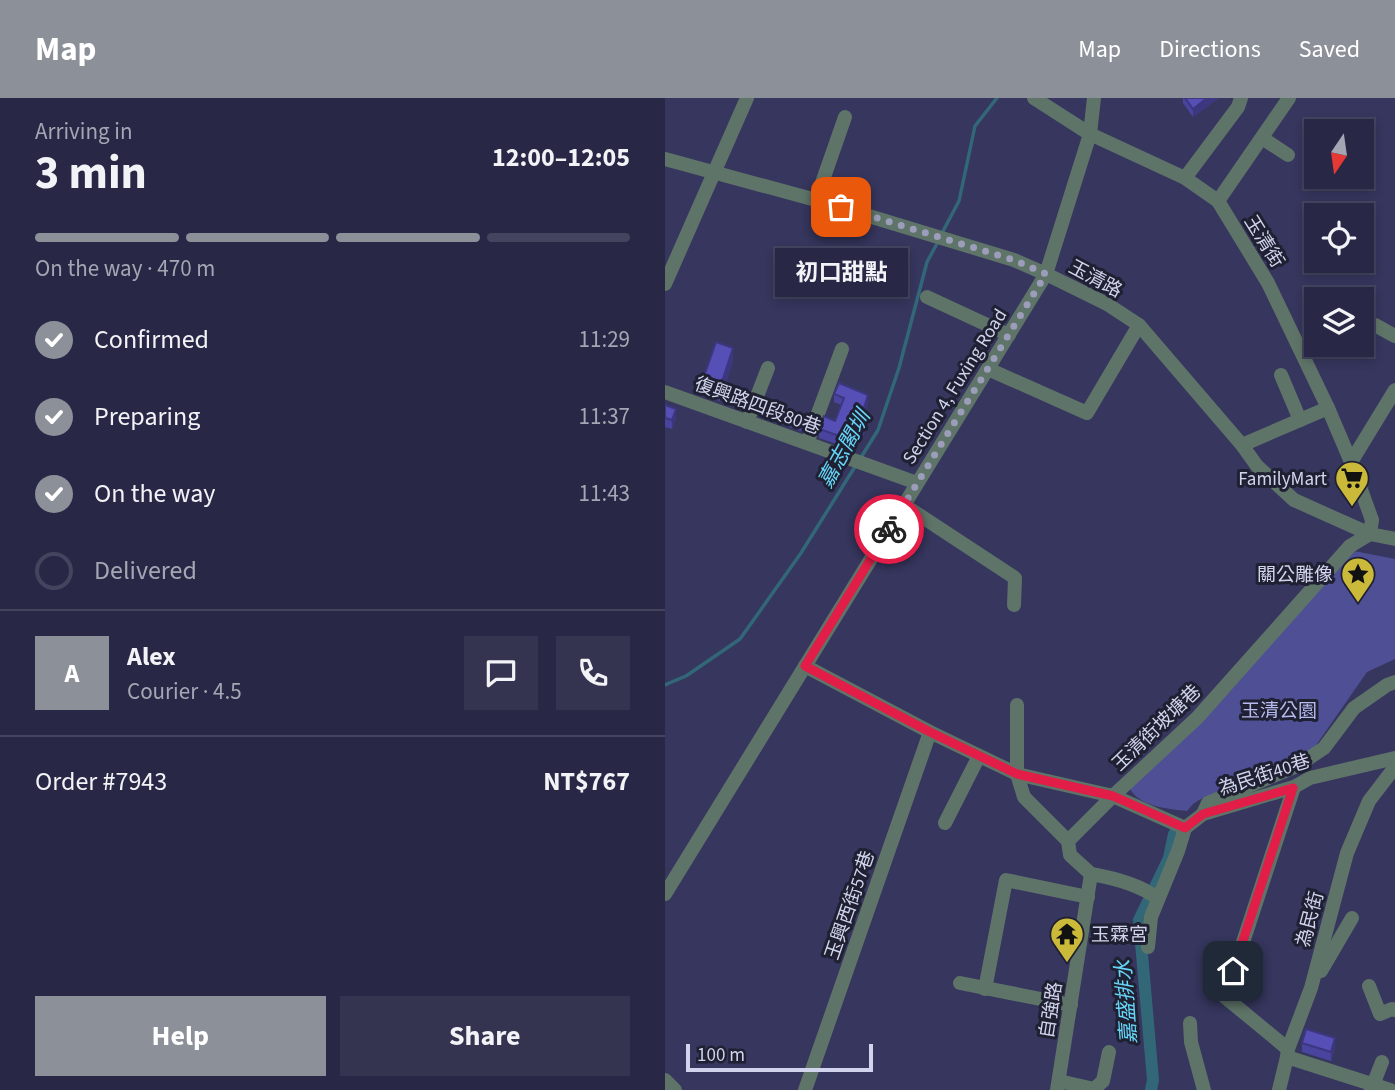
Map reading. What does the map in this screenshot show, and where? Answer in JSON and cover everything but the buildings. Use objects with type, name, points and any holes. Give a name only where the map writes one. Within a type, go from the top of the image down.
[{"type":"street","points":[[665,284],[747,98]]},
{"type":"street","name":"玉清街","points":[[1034,98],[1090,134],[1185,178],[1218,201],[1268,283],[1328,408],[1372,520],[1370,534]]},
{"type":"street","name":"Section 4, Fuxing Road","points":[[665,894],[1046,274],[1090,134],[1094,98]]},
{"type":"street","points":[[1185,178],[1238,107],[1241,98]]},
{"type":"street","points":[[1218,201],[1289,98]]},
{"type":"street","points":[[816,200],[845,117]]},
{"type":"street","points":[[1262,138],[1288,155]]},
{"type":"street","name":"玉清路","points":[[665,159],[816,200],[1014,260],[1107,304],[1139,325],[1257,466],[1294,500],[1370,534],[1395,539]]},
{"type":"street","points":[[927,297],[1009,335]]},
{"type":"street","points":[[988,369],[1087,413],[1139,325]]},
{"type":"street","points":[[1374,325],[1395,336]]},
{"type":"street","points":[[807,443],[842,349]]},
{"type":"street","points":[[747,422],[768,368]]},
{"type":"street","points":[[1281,375],[1300,420]]},
{"type":"street","points":[[1351,462],[1395,390]]},
{"type":"street","name":"復興路四段80巷","points":[[665,393],[917,483]]},
{"type":"street","points":[[1242,445],[1328,408]]},
{"type":"street","points":[[904,506],[1015,578],[1014,605]]},
{"type":"street","name":"玉清街坡塘巷","points":[[805,666],[1017,774],[1113,796],[1197,718],[1350,546],[1370,534]]},
{"type":"street","points":[[1203,814],[1208,803],[1297,766],[1324,748],[1354,708],[1387,684],[1395,682]]},
{"type":"street","points":[[1017,705],[1017,774],[1024,797],[1068,841],[1070,855],[1091,874],[1151,894]]},
{"type":"street","name":"玉興西街57巷","points":[[805,1090],[930,732]]},
{"type":"street","points":[[945,823],[979,756]]},
{"type":"street","name":"為民街40巷","points":[[1185,828],[1203,814],[1293,788],[1310,778],[1395,758]]},
{"type":"street","name":"為民街","points":[[1279,1090],[1288,1053],[1311,988],[1347,853],[1369,801],[1395,767]]},
{"type":"street","points":[[1293,788],[1225,998],[1288,1053],[1372,1087],[1390,1090]]},
{"type":"street","points":[[1068,841],[1113,796],[1185,828],[1178,851],[1151,894],[1148,947]]},
{"type":"street","name":"自強路","points":[[1058,1088],[1091,874]]},
{"type":"street","points":[[985,989],[1006,880],[1088,897]]},
{"type":"street","points":[[1311,988],[1352,918]]},
{"type":"street","points":[[960,983],[1071,1005]]},
{"type":"street","points":[[1369,986],[1380,1014],[1395,1010]]},
{"type":"street","points":[[1190,1023],[1191,1042],[1204,1090]]},
{"type":"street","points":[[1058,1088],[1094,1089],[1103,1080],[1109,1052]]},
{"type":"street","points":[[1372,1087],[1382,1062]]},
{"type":"street","points":[[665,1080],[675,1090]]},
{"type":"green space","name":"玉清公園","points":[[1354,551],[1395,559],[1395,659],[1367,672],[1312,751],[1199,800],[1187,811],[1153,805],[1138,798],[1128,785]]},
{"type":"waterway","name":"嘉志閣圳","points":[[942,233],[959,201],[975,126],[997,98]]},
{"type":"waterway","name":"嘉志閣圳","points":[[860,459],[878,430],[899,368],[927,262],[939,240]]},
{"type":"waterway","name":"嘉志閣圳","points":[[665,685],[686,676],[740,639],[801,553],[856,465]]},
{"type":"waterway","name":"嘉盛排水","points":[[1151,1090],[1153,1080],[1139,920],[1169,858],[1174,834]]},
{"type":"way so far","points":[[841,207],[1014,260],[1046,274],[889,529]]},
{"type":"place","name":"初口甜點","points":[[841,207]]},
{"type":"place","name":"FamilyMart","points":[[1352,508]]},
{"type":"place","name":"關公雕像","points":[[1358,604]]},
{"type":"place","name":"玉霖宮","points":[[1067,964]]},
{"type":"route","points":[[889,529],[805,666],[1017,774],[1113,796],[1185,828],[1203,814],[1293,788],[1233,971]]}]
